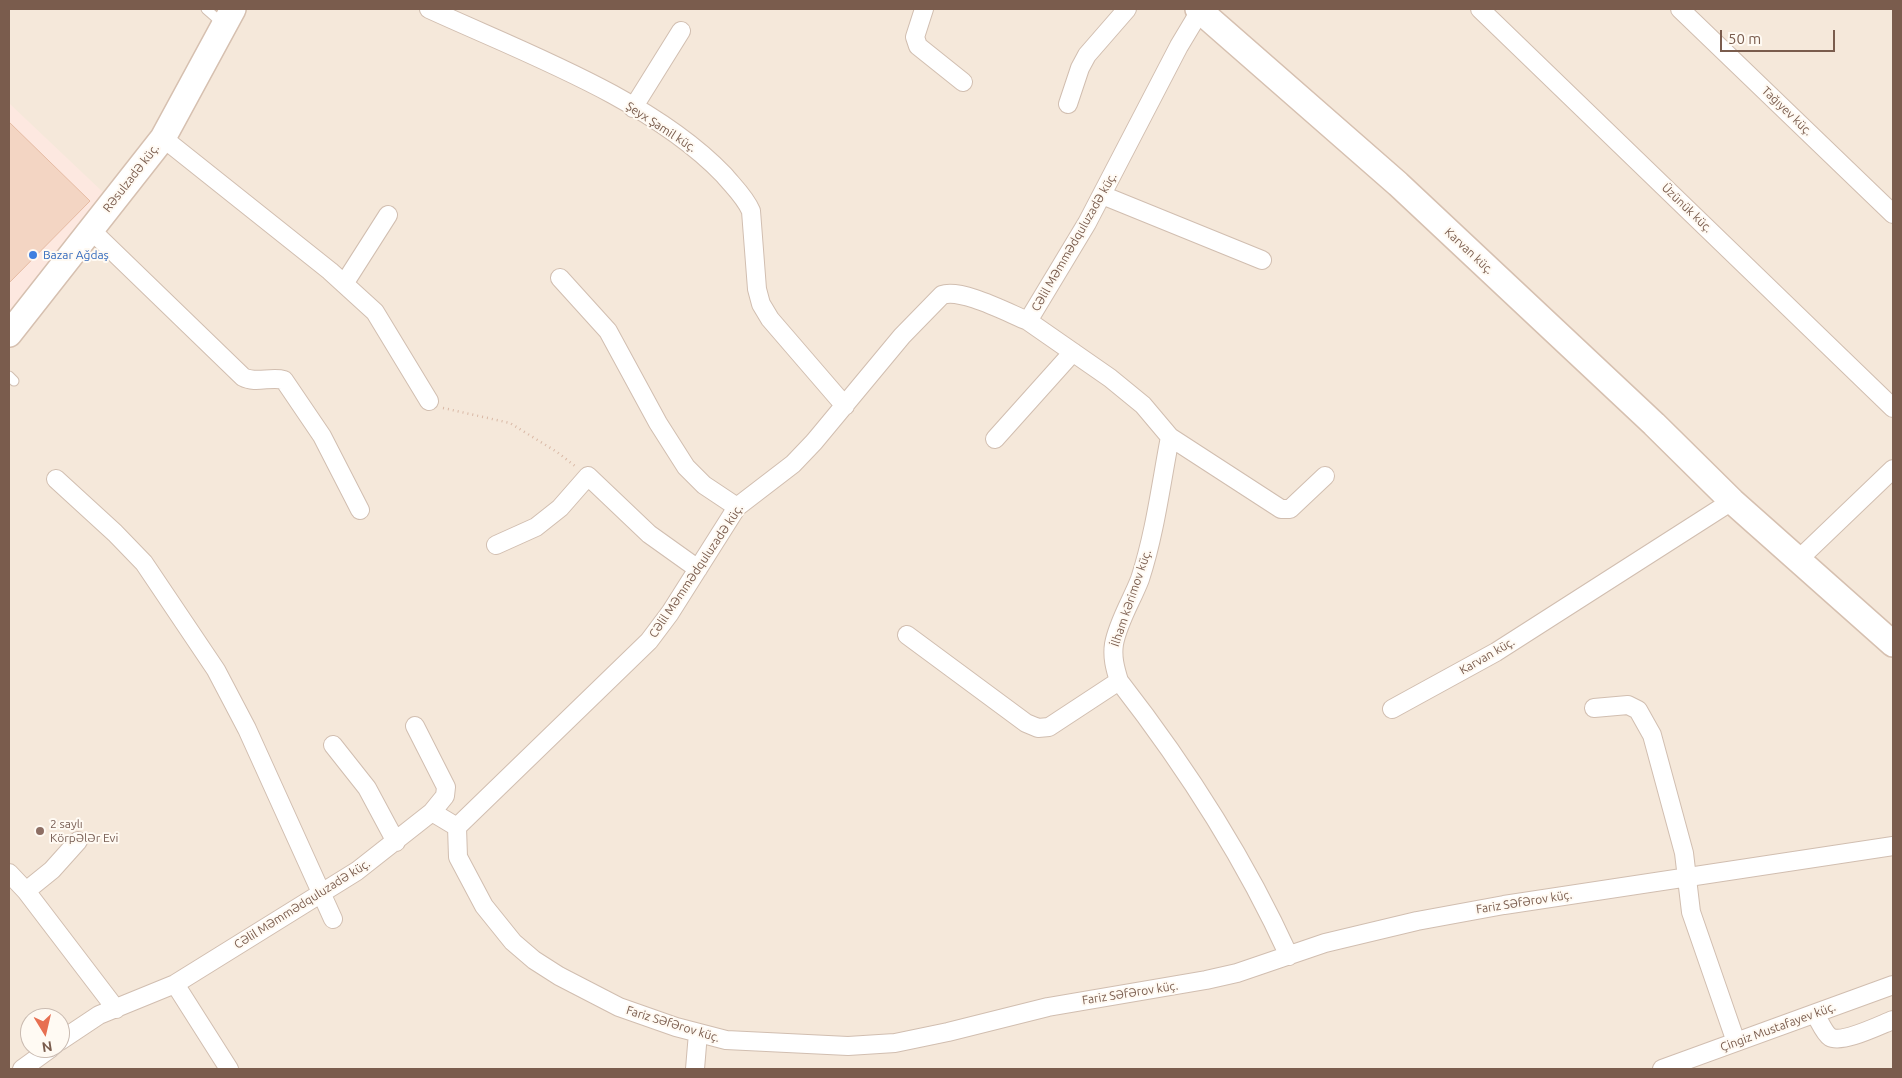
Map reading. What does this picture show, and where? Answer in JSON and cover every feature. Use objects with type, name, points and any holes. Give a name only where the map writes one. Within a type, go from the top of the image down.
[{"type":"street","name":"Şeyx Şamil küç.","points":[[430,9],[586,81],[693,146],[746,200],[754,227],[758,289],[762,304],[770,319],[845,406]]},
{"type":"street","points":[[924,9],[914,36],[918,46],[963,82]]},
{"type":"street","points":[[1068,104],[1080,68],[1087,55],[1127,9]]},
{"type":"street","name":"Üzünük küç.","points":[[1480,9],[1893,408]]},
{"type":"street","name":"Tağıyev küç.","points":[[1680,9],[1893,214]]},
{"type":"street","name":"Cəlil Məmmədquluzadə küç.","points":[[457,827],[649,641],[670,613],[737,507],[793,464],[845,406],[902,336],[942,295],[948,293],[962,295],[1028,321],[1102,195],[1199,10]]},
{"type":"street","name":"Karvan küç.","points":[[1199,10],[1398,184],[1654,424],[1732,501],[1893,642]]},
{"type":"street","name":"Rəsulzadə küç.","points":[[9,334],[162,138],[221,14]]},
{"type":"street","points":[[633,108],[681,31]]},
{"type":"street","points":[[162,138],[344,284],[375,312],[429,401]]},
{"type":"street","points":[[1102,195],[1262,260]]},
{"type":"street","points":[[344,284],[388,215]]},
{"type":"street","points":[[90,229],[243,377],[249,380],[279,378],[284,380],[322,436],[360,510]]},
{"type":"street","points":[[560,278],[608,331],[658,423],[686,467],[704,485],[737,507]]},
{"type":"street","points":[[1028,321],[1110,378],[1143,405],[1170,437],[1282,509],[1290,508],[1325,476]]},
{"type":"street","points":[[995,439],[1073,352]]},
{"type":"street","name":"İlham kərimov küç.","points":[[1170,437],[1147,554],[1140,580],[1115,640],[1113,655],[1119,681],[1210,808],[1256,885],[1289,956]]},
{"type":"street","points":[[1798,560],[1893,469]]},
{"type":"street","points":[[496,544],[536,527],[560,508],[588,476],[649,534],[698,569]]},
{"type":"street","points":[[56,479],[115,533],[144,564],[216,670],[247,729],[320,894],[333,919]]},
{"type":"street","name":"Karvan küç.","points":[[1392,709],[1496,652],[1732,501]]},
{"type":"street","points":[[907,635],[1026,723],[1038,728],[1049,727],[1119,681]]},
{"type":"street","points":[[1594,708],[1628,705],[1638,710],[1652,735],[1684,853],[1691,912],[1736,1042]]},
{"type":"street","name":"Cəlil Məmmədquluzadə küç.","points":[[70,1035],[99,1016],[175,984],[358,871],[432,812],[445,796],[446,787],[415,726]]},
{"type":"street","points":[[333,745],[367,788],[396,842]]},
{"type":"street","points":[[432,812],[457,827]]},
{"type":"street","name":"Fariz Səfərov küç.","points":[[457,827],[458,857],[463,870],[490,913],[513,942],[534,960],[618,1007],[698,1033],[726,1040],[774,1044],[848,1046],[895,1043],[1048,1007],[1206,980],[1370,931],[1417,921],[1504,905],[1893,846]]},
{"type":"street","points":[[26,891],[52,870],[78,841]]},
{"type":"street","points":[[9,873],[26,891],[116,1009]]},
{"type":"street","points":[[175,984],[230,1069]]},
{"type":"street","name":"Çingiz Mustafayev küç.","points":[[1662,1069],[1893,985]]},
{"type":"street","points":[[1815,1014],[1828,1036],[1835,1039],[1846,1038],[1893,1020]]},
{"type":"street","points":[[695,1069],[698,1033]]},
{"type":"street","points":[[22,1069],[37,1058]]},
{"type":"path","points":[[429,401],[438,407],[510,423],[557,452],[588,476]]},
{"type":"shaded area","points":[[9,9],[1893,9],[1893,1069],[9,1069]]},
{"type":"shaded area","name":"Bazar Ağdaş","points":[[9,103],[105,194],[9,316]]},
{"type":"building","name":"Bazar Ağdaş","points":[[9,122],[90,201],[9,283]]},
{"type":"place","name":"Bazar Ağdaş","points":[[33,255]]},
{"type":"place","name":"2 saylı Körpələr Evi","points":[[40,831]]}]
